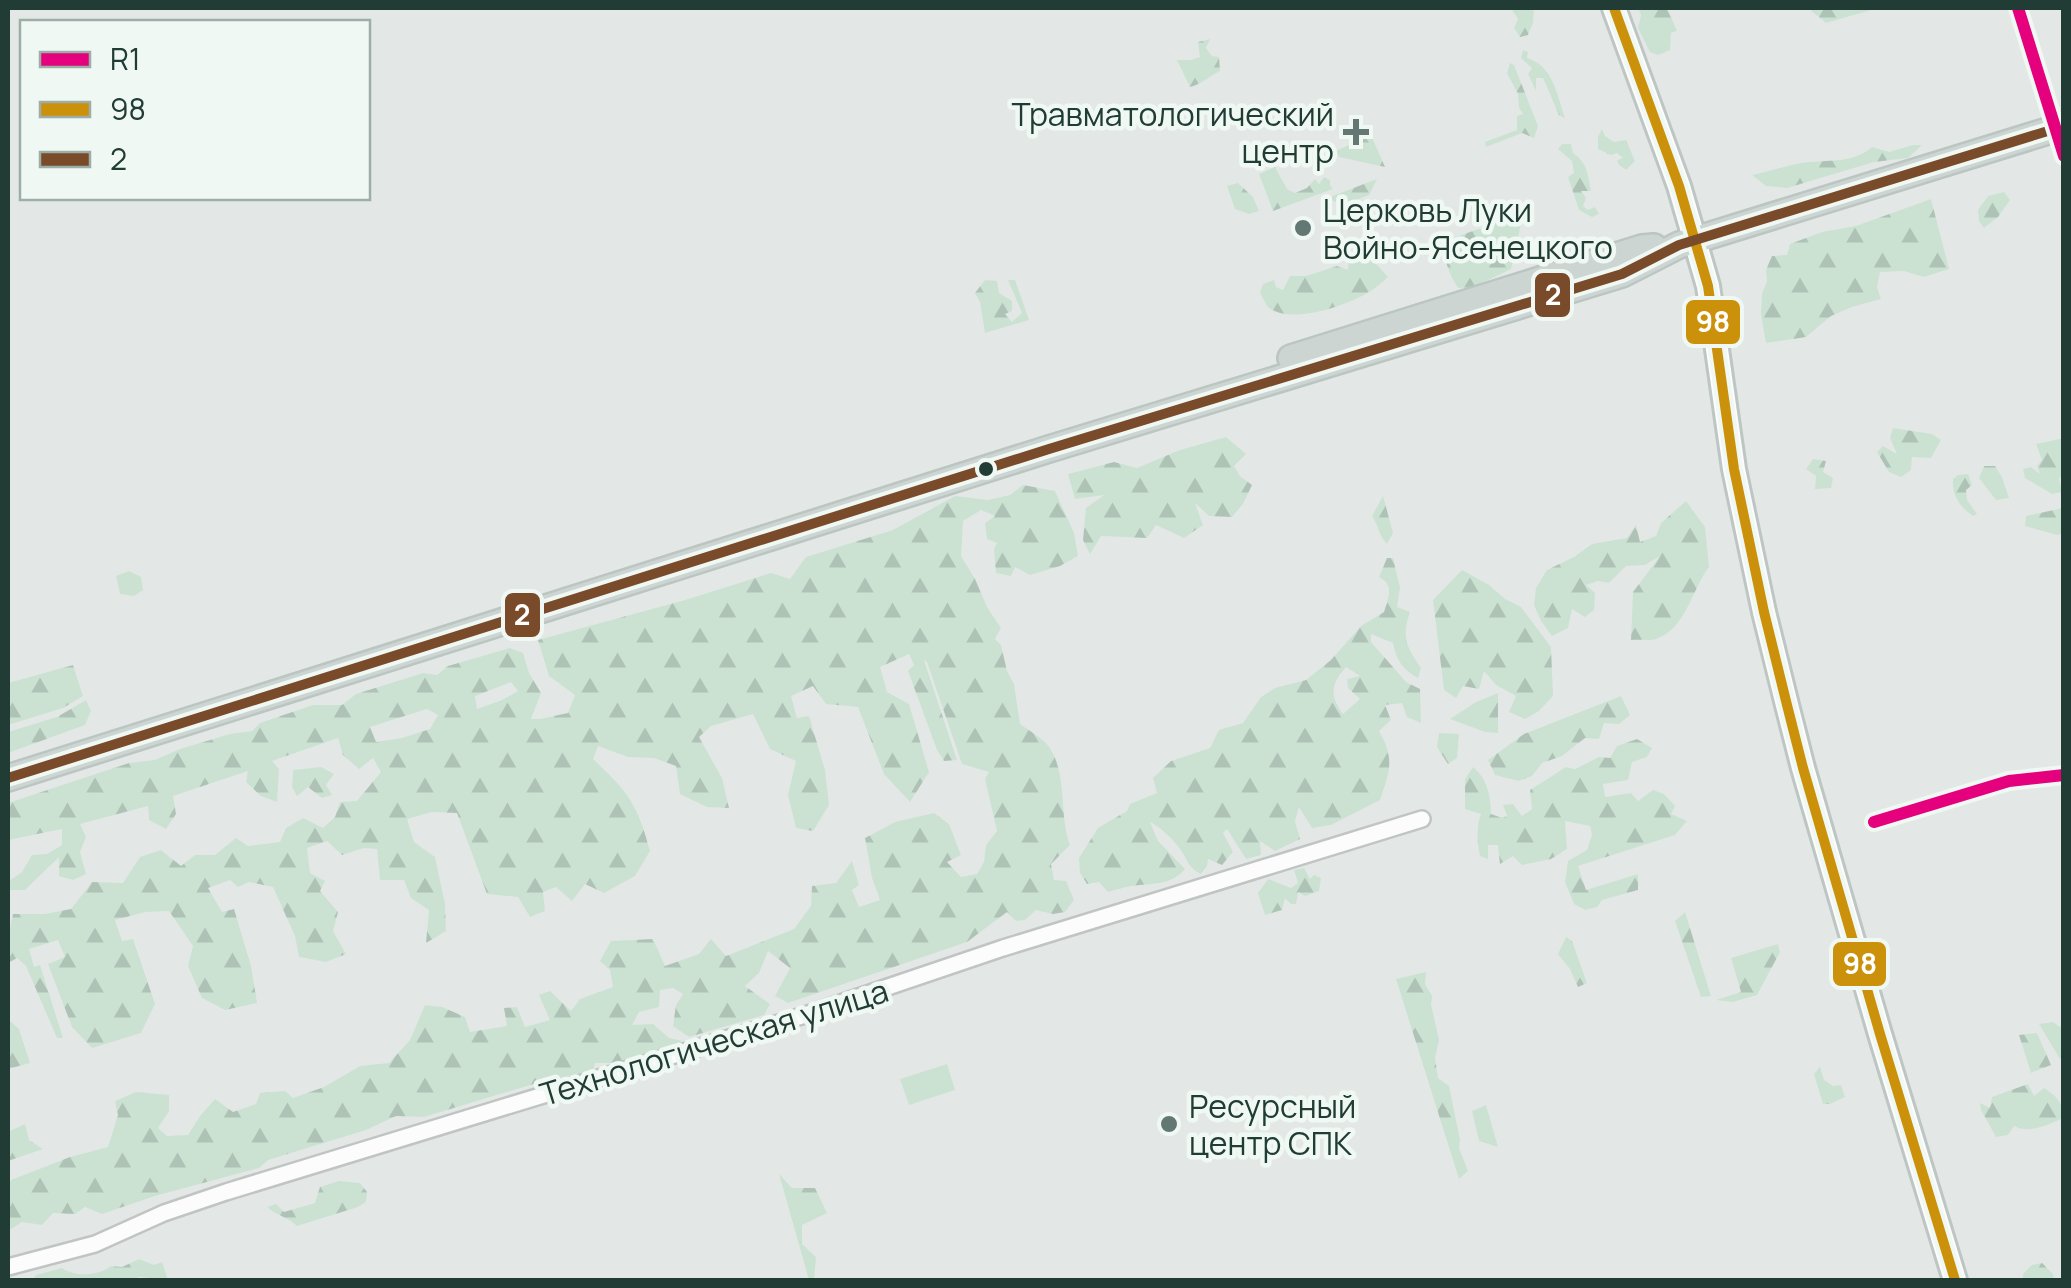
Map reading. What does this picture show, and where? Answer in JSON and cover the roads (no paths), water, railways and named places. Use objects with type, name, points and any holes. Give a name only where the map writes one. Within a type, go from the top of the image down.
[{"type":"main road","points":[[1614,8],[1679,186],[1687,243],[1708,286],[1723,403],[1743,513],[1787,705],[1955,1280]]},
{"type":"main road","points":[[8,778],[1030,454],[1622,274],[1687,243],[2064,126]]},
{"type":"main road","points":[[8,761],[1452,306],[1642,248],[1687,243]]},
{"type":"street","name":"Технологическая улица","points":[[8,1266],[95,1244],[164,1213],[226,1192],[787,1021],[1003,948],[1422,819]]},
{"type":"place","name":"Травматологический центр","points":[[1356,132]]},
{"type":"place","name":"Церковь Луки Войно-Ясенецкого","points":[[1303,228]]},
{"type":"place","name":"Ресурсный центр СПК","points":[[1169,1124]]}]
